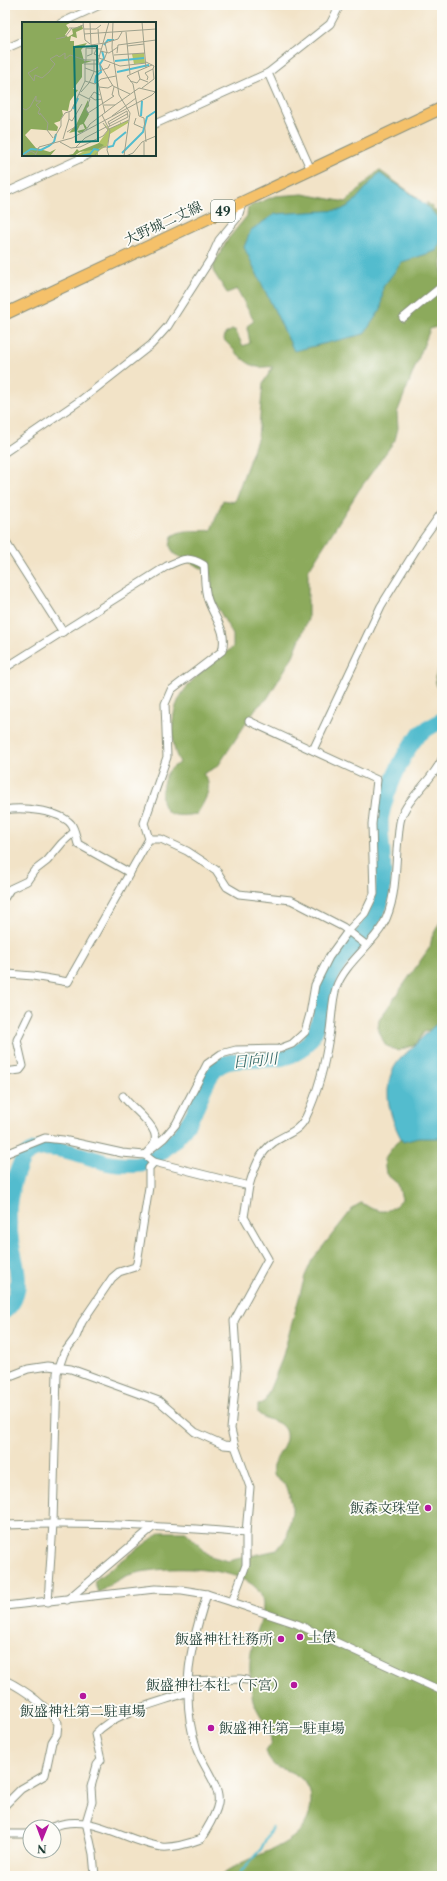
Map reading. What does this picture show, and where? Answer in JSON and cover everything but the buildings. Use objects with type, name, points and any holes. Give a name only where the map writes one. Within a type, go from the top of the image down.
[{"type":"main road","name":"大野城二丈線","points":[[5,314],[442,108]]},
{"type":"street","points":[[63,22],[100,5]]},
{"type":"street","points":[[156,124],[268,72],[330,24],[340,5]]},
{"type":"street","points":[[5,49],[22,41]]},
{"type":"street","points":[[268,72],[311,170]]},
{"type":"street","points":[[5,193],[86,156]]},
{"type":"street","points":[[5,452],[81,400],[151,345],[168,326],[210,260],[219,240],[238,217],[243,201]]},
{"type":"street","points":[[403,318],[442,286]]},
{"type":"street","points":[[313,750],[381,606],[420,543],[442,512]]},
{"type":"street","points":[[5,541],[63,632]]},
{"type":"street","points":[[5,668],[174,563],[189,558],[204,565],[207,599],[222,630],[224,643],[222,651],[171,690],[165,704],[167,757],[144,823],[149,839],[68,982],[33,976],[8,974],[5,969]]},
{"type":"street","points":[[144,1155],[164,1138],[176,1124],[207,1064],[220,1054],[236,1050],[279,1049],[292,1044],[305,1032],[315,985],[329,957],[348,931],[365,913],[374,894],[372,824],[377,780],[249,721]]},
{"type":"street","points":[[232,1602],[246,1564],[246,1534],[250,1487],[235,1446],[231,1429],[236,1367],[234,1321],[268,1259],[244,1217],[249,1186],[255,1166],[265,1150],[275,1142],[298,1130],[306,1118],[326,1057],[336,988],[343,976],[382,925],[389,909],[393,891],[401,818],[415,796],[437,770],[442,759]]},
{"type":"street","points":[[5,810],[14,809],[56,814],[65,818],[72,825],[78,844],[130,873]]},
{"type":"street","points":[[5,897],[10,889],[27,881],[34,871],[47,861],[62,843],[74,832]]},
{"type":"street","points":[[149,839],[161,839],[186,851],[216,870],[227,887],[239,894],[291,900],[348,931],[366,945]]},
{"type":"street","points":[[5,1072],[20,1070],[23,1066],[17,1040],[30,1014]]},
{"type":"street","points":[[123,1096],[128,1104],[152,1126],[156,1135],[153,1146]]},
{"type":"street","points":[[5,1154],[45,1138],[64,1140],[122,1153],[144,1155],[154,1162],[249,1186]]},
{"type":"street","points":[[48,1602],[53,1523],[57,1373],[64,1353],[76,1337],[82,1322],[112,1278],[119,1272],[135,1266],[137,1263],[148,1187],[149,1168],[154,1162]]},
{"type":"street","points":[[5,1378],[28,1369],[48,1366],[71,1369],[159,1401],[195,1432],[224,1445],[235,1446]]},
{"type":"street","points":[[5,1525],[53,1523],[154,1526],[246,1534]]},
{"type":"street","points":[[66,1600],[154,1526]]},
{"type":"street","points":[[5,1606],[155,1589],[182,1590],[207,1594],[297,1624],[442,1691]]},
{"type":"street","points":[[62,1824],[86,1822],[164,1847],[201,1839],[215,1815],[219,1802],[216,1789],[198,1751],[193,1733],[188,1692],[192,1650],[199,1618],[207,1594]]},
{"type":"street","points":[[5,1680],[20,1688],[49,1710],[58,1723],[57,1734],[52,1742],[45,1775],[21,1789],[5,1805]]},
{"type":"street","points":[[189,1681],[246,1680]]},
{"type":"street","points":[[95,1876],[93,1854],[86,1822],[92,1802],[91,1788],[97,1765],[101,1760],[95,1734],[104,1725],[117,1718],[188,1692]]},
{"type":"street","points":[[5,1834],[22,1834]]},
{"type":"green space","points":[[379,170],[418,198],[414,203],[382,285],[401,258],[442,233],[442,325],[430,329],[397,413],[398,428],[395,440],[359,490],[308,571],[308,619],[293,656],[267,699],[256,708],[218,766],[203,774],[208,784],[208,789],[205,799],[197,814],[181,816],[173,815],[164,807],[162,792],[164,781],[168,772],[180,762],[176,753],[173,739],[173,720],[176,706],[182,694],[199,674],[233,647],[233,635],[211,596],[211,573],[174,554],[170,546],[172,536],[186,531],[211,530],[223,500],[234,502],[258,437],[263,383],[273,367],[257,367],[252,365],[243,359],[224,340],[225,334],[235,330],[243,346],[250,343],[247,326],[254,321],[237,289],[227,293],[213,271],[214,264],[228,239],[247,216],[248,207],[275,196],[303,194],[346,202]]},
{"type":"green space","points":[[427,202],[442,218],[442,231],[428,211]]},
{"type":"green space","points":[[442,662],[442,692],[437,688],[435,677]]},
{"type":"green space","points":[[442,918],[442,1025],[424,1032],[416,1044],[398,1051],[385,1045],[378,1029],[379,1020],[430,947],[432,937]]},
{"type":"green space","points":[[406,1136],[442,1136],[442,1876],[220,1876],[241,1863],[287,1841],[297,1834],[305,1825],[309,1814],[311,1800],[310,1790],[307,1785],[294,1773],[279,1768],[272,1763],[266,1750],[271,1742],[271,1738],[253,1700],[250,1679],[250,1661],[251,1652],[262,1616],[263,1602],[261,1595],[252,1585],[238,1577],[220,1572],[199,1569],[139,1572],[122,1578],[98,1593],[94,1581],[161,1532],[186,1532],[210,1556],[228,1561],[277,1550],[287,1537],[292,1504],[287,1487],[273,1475],[273,1466],[284,1446],[286,1436],[285,1431],[280,1424],[261,1416],[258,1413],[258,1405],[265,1401],[282,1359],[305,1276],[312,1260],[354,1207],[361,1203],[374,1209],[384,1211],[397,1205],[402,1199],[398,1184],[386,1174],[384,1159],[396,1143]]},
{"type":"water","points":[[379,173],[415,197],[432,211],[442,227],[442,236],[439,245],[436,251],[402,262],[383,287],[381,309],[364,334],[294,351],[244,247],[251,230],[275,214],[341,210],[352,204]]},
{"type":"water","points":[[442,1020],[442,1138],[418,1138],[403,1142],[394,1123],[389,1103],[388,1092],[392,1072],[401,1058]]},
{"type":"waterway","name":"日向川","points":[[5,1311],[15,1297],[18,1280],[10,1231],[9,1202],[16,1176],[25,1156],[42,1148],[65,1150],[114,1164],[135,1165],[147,1162],[158,1155],[184,1129],[195,1111],[208,1081],[216,1069],[224,1064],[234,1061],[284,1057],[296,1053],[312,1038],[316,1030],[327,988],[335,970],[368,927],[379,908],[383,894],[384,878],[381,817],[391,785],[402,761],[414,741],[420,734],[442,720]]},
{"type":"waterway","points":[[237,1876],[261,1849],[272,1827]]},
{"type":"place","name":"飯森文珠堂","points":[[428,1508]]},
{"type":"place","name":"土俵","points":[[300,1637]]},
{"type":"place","name":"飯盛神社社務所","points":[[281,1639]]},
{"type":"place","name":"飯盛神社本社（下宮）","points":[[294,1685]]},
{"type":"place","name":"飯盛神社第二駐車場","points":[[83,1696]]},
{"type":"place","name":"飯盛神社第一駐車場","points":[[211,1728]]}]
